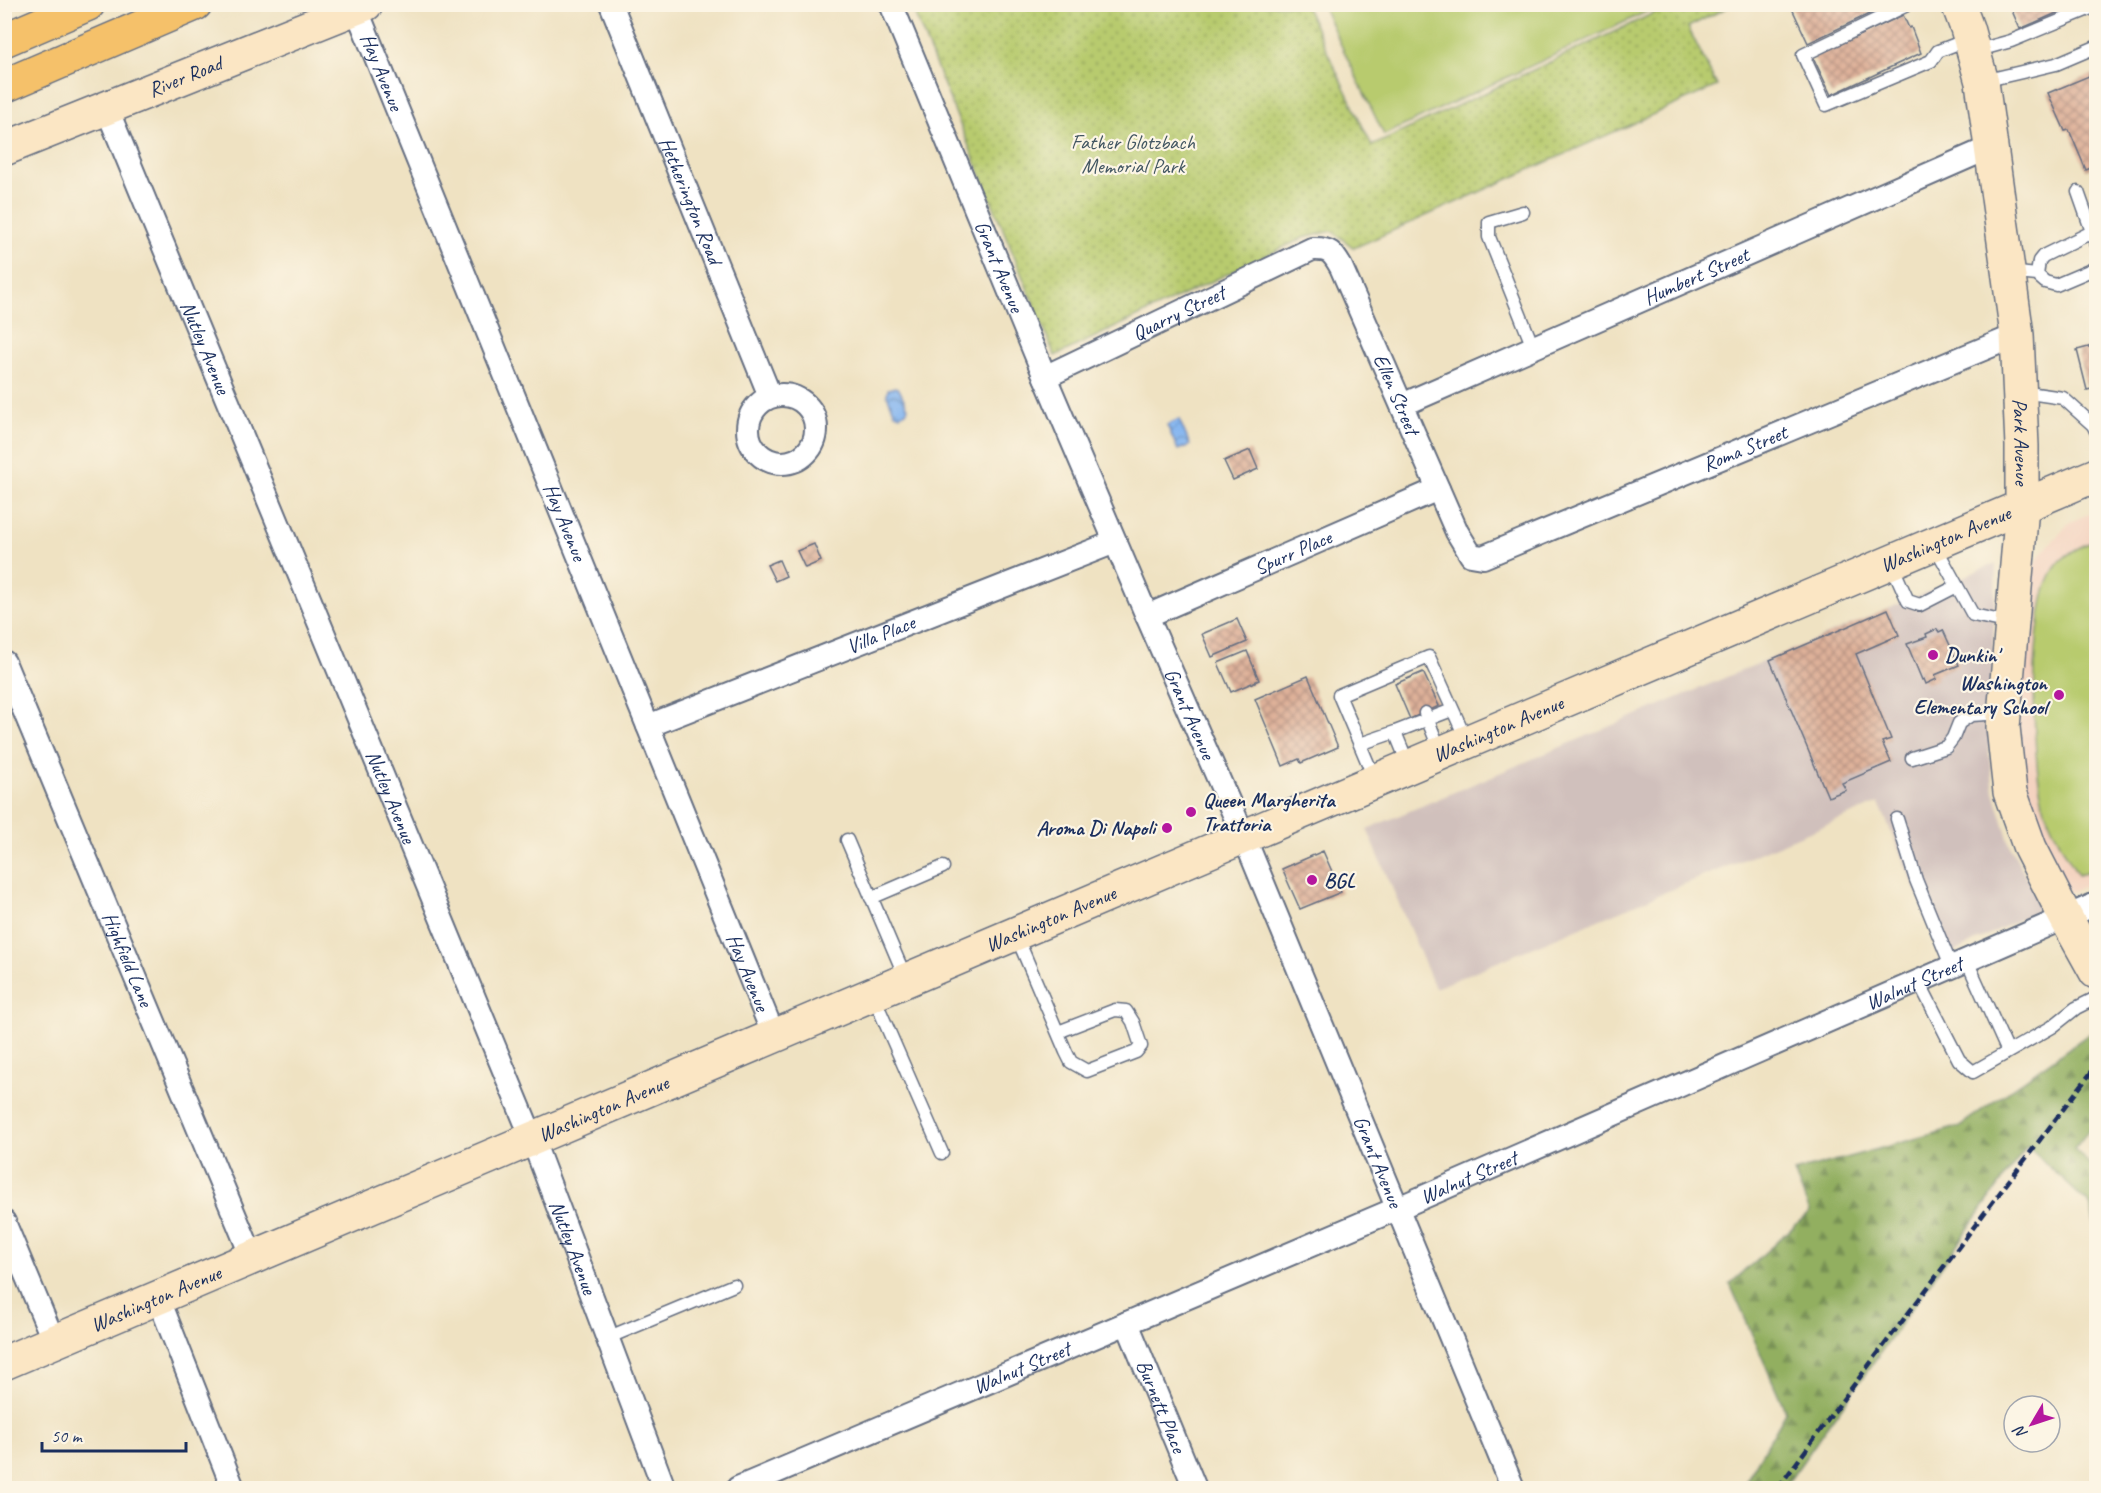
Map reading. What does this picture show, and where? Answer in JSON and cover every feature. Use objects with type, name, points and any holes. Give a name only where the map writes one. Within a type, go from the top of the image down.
[{"type":"highway","points":[[4,40],[88,4]]},
{"type":"highway","points":[[4,86],[195,4]]},
{"type":"highway","points":[[102,44],[221,4]]},
{"type":"main road","name":"Park Avenue","points":[[1958,4],[1975,57],[1991,147],[2023,273],[2017,335],[2022,507],[2003,727],[2010,792],[2030,848],[2097,972]]},
{"type":"main road","name":"River Road","points":[[4,149],[361,6]]},
{"type":"main road","name":"Washington Avenue","points":[[4,1363],[2097,476]]},
{"type":"street","name":"Hetherington Road","points":[[611,4],[770,396]]},
{"type":"street","name":"Grant Avenue","points":[[891,4],[1045,377],[1244,837],[1513,1488]]},
{"type":"street","name":"Hay Avenue","points":[[361,6],[774,1036]]},
{"type":"street","name":"Nutley Avenue","points":[[107,109],[532,1138],[664,1488]]},
{"type":"street","name":"Humbert Street","points":[[1402,405],[1991,147]]},
{"type":"street","name":"Ellen Street","points":[[1312,249],[1324,248],[1334,255],[1341,267],[1457,532],[1471,555]]},
{"type":"street","name":"Quarry Street","points":[[1045,377],[1312,249]]},
{"type":"street","name":"Roma Street","points":[[1471,555],[1484,558],[2017,335]]},
{"type":"street","name":"Spurr Place","points":[[1147,616],[1438,489]]},
{"type":"street","name":"Villa Place","points":[[648,726],[1115,542]]},
{"type":"street","name":"Highfield Lane","points":[[4,662],[252,1257]]},
{"type":"street","name":"Walnut Street","points":[[738,1488],[1396,1209],[2097,904]]},
{"type":"street","points":[[4,1222],[54,1342]]},
{"type":"street","points":[[158,1297],[233,1488]]},
{"type":"street","name":"Burnett Place","points":[[1127,1323],[1195,1488]]},
{"type":"lane","points":[[1910,4],[1803,55],[1826,105],[1931,61],[1938,51],[1975,57],[2056,64],[2097,47]]},
{"type":"lane","points":[[1975,57],[2097,6]]},
{"type":"lane","points":[[2023,273],[2043,256],[2095,235],[2078,192]]},
{"type":"lane","points":[[1523,212],[1489,222],[1489,237],[1533,348]]},
{"type":"lane","points":[[2023,273],[2056,285],[2097,268]]},
{"type":"lane","points":[[2020,391],[2063,398],[2097,431]]},
{"type":"lane","points":[[1934,544],[1972,615],[2012,623]]},
{"type":"lane","points":[[1891,563],[1908,602],[1920,605],[1957,586]]},
{"type":"lane","points":[[1375,781],[1340,695],[1407,673],[1429,657],[1452,710],[1454,748]]},
{"type":"lane","points":[[1360,744],[1395,732],[1426,716],[1452,710]]},
{"type":"lane","points":[[1912,758],[1946,747],[1953,738],[1959,723],[1971,716],[2004,713]]},
{"type":"lane","points":[[1426,716],[1454,748]]},
{"type":"lane","points":[[1395,732],[1409,767]]},
{"type":"lane","points":[[1897,819],[1916,879],[1959,964],[2008,1052]]},
{"type":"lane","points":[[847,840],[906,980]]},
{"type":"lane","points":[[872,898],[943,867]]},
{"type":"lane","points":[[1016,934],[1058,1032],[1071,1062],[1086,1071],[1136,1052],[1141,1046],[1133,1022],[1126,1011],[1115,1010],[1058,1032]]},
{"type":"lane","points":[[1919,982],[1959,1060],[1973,1072],[2052,1028],[2076,1008],[2097,999]]},
{"type":"lane","points":[[873,994],[942,1153]]},
{"type":"lane","points":[[607,1338],[734,1285]]},
{"type":"shaded area","name":"Washington Elementary School","points":[[2096,511],[2096,881],[2069,893],[2046,851],[2020,774],[2019,719],[2031,569],[2040,555],[2070,522]]},
{"type":"shaded area","points":[[1996,563],[1989,754],[1994,792],[2011,848],[2042,908],[1944,957],[1879,803],[1435,988],[1367,829]]},
{"type":"green space","name":"Father Glotzbach Memorial Park","points":[[911,5],[1305,5],[1372,146],[1671,5],[1732,5],[1688,27],[1717,86],[1354,248],[1332,231],[1303,238],[1055,356]]},
{"type":"green space","points":[[1322,5],[1661,5],[1384,135]]},
{"type":"green space","name":"Washington Elementary School","points":[[2096,540],[2096,868],[2078,875],[2045,810],[2037,759],[2034,688],[2040,619],[2045,591],[2053,571],[2078,548]]},
{"type":"green space","points":[[2096,1029],[2096,1121],[2074,1149],[2096,1170],[2096,1231],[2090,1205],[2027,1146],[1784,1488],[1742,1488],[1786,1412],[1730,1284],[1810,1212],[1794,1172],[1958,1127]]},
{"type":"water","points":[[895,387],[899,389],[908,408],[900,415],[895,413],[887,395],[888,389]]},
{"type":"water","points":[[1179,419],[1190,445],[1178,450],[1167,425]]},
{"type":"building","points":[[1790,4],[1890,4],[1808,43]]},
{"type":"building","points":[[2009,4],[2077,4],[2020,29]]},
{"type":"building","points":[[1903,15],[1909,28],[1911,27],[1921,53],[1831,95],[1813,57]]},
{"type":"building","points":[[2096,73],[2096,166],[2086,170],[2069,130],[2065,131],[2048,93]]},
{"type":"building","points":[[2096,345],[2096,388],[2087,390],[2077,350]]},
{"type":"building","points":[[1250,450],[1258,469],[1233,480],[1224,461]]},
{"type":"building","points":[[814,544],[821,561],[805,568],[797,551]]},
{"type":"building","points":[[779,560],[786,576],[775,581],[767,565]]},
{"type":"building","points":[[1888,609],[1899,635],[1856,654],[1891,739],[1882,742],[1891,762],[1842,783],[1846,790],[1828,797],[1770,660]]},
{"type":"building","points":[[1237,619],[1247,642],[1212,657],[1202,634]]},
{"type":"building","name":"Dunkin'","points":[[1937,629],[1939,632],[1943,630],[1959,665],[1935,675],[1937,679],[1926,684],[1924,679],[1922,680],[1907,644],[1927,637],[1926,634]]},
{"type":"building","points":[[1247,651],[1259,680],[1231,692],[1218,663]]},
{"type":"building","points":[[1423,672],[1439,706],[1410,719],[1395,684]]},
{"type":"building","points":[[1308,676],[1338,747],[1301,763],[1299,759],[1283,766],[1255,699]]},
{"type":"building","name":"BGL","points":[[1323,851],[1341,892],[1300,909],[1282,869]]},
{"type":"railway","points":[[1778,1488],[2096,1066]]},
{"type":"place","name":"Dunkin'","points":[[1933,655]]},
{"type":"place","name":"Washington Elementary School","points":[[2059,695]]},
{"type":"place","name":"Queen Margherita Trattoria","points":[[1191,812]]},
{"type":"place","name":"Aroma Di Napoli","points":[[1167,828]]},
{"type":"place","name":"BGL","points":[[1312,880]]}]
